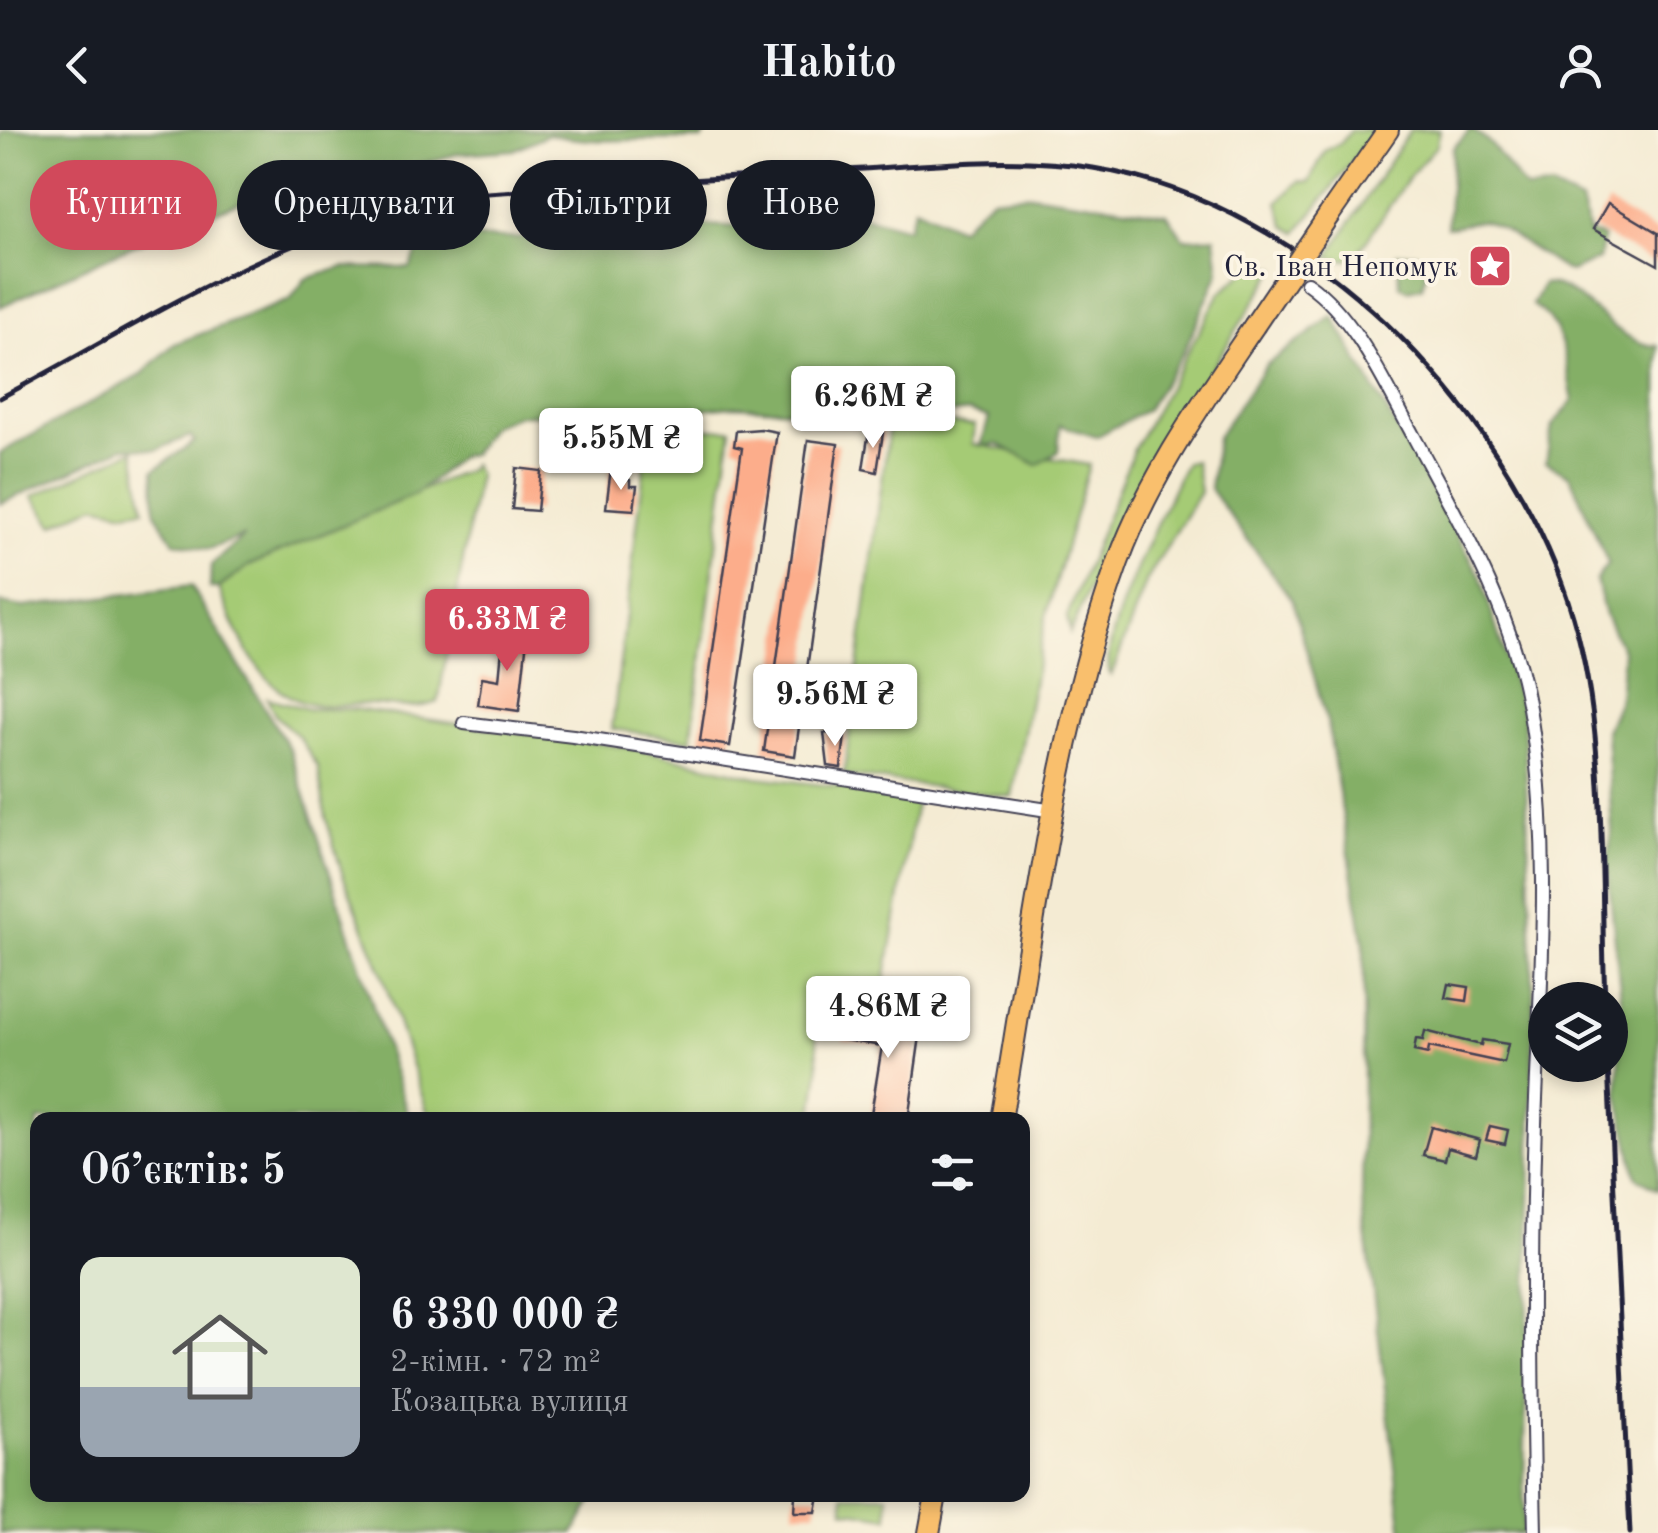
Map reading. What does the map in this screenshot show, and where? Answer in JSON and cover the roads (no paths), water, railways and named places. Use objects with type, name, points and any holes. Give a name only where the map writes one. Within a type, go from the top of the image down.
[{"type":"main road","points":[[1001,1112],[1054,811],[1090,654],[1118,560],[1156,480],[1254,326],[1388,130]]},
{"type":"main road","points":[[929,1533],[935,1502]]},
{"type":"street","points":[[1307,283],[1322,293],[1359,343],[1486,574],[1529,708],[1540,820],[1541,950],[1530,1282],[1535,1533]]},
{"type":"street","points":[[464,723],[573,736],[1054,811]]},
{"type":"railway","points":[[0,398],[170,305],[287,248],[409,206],[472,194],[1001,162],[1093,168],[1175,189],[1254,226],[1329,275],[1398,335],[1459,403],[1511,477],[1551,555],[1578,635],[1587,679],[1598,770],[1605,982]]},
{"type":"railway","points":[[1609,1082],[1630,1533]]},
{"type":"place","name":"Св. Іван Непомук","points":[[1490,266]]}]
